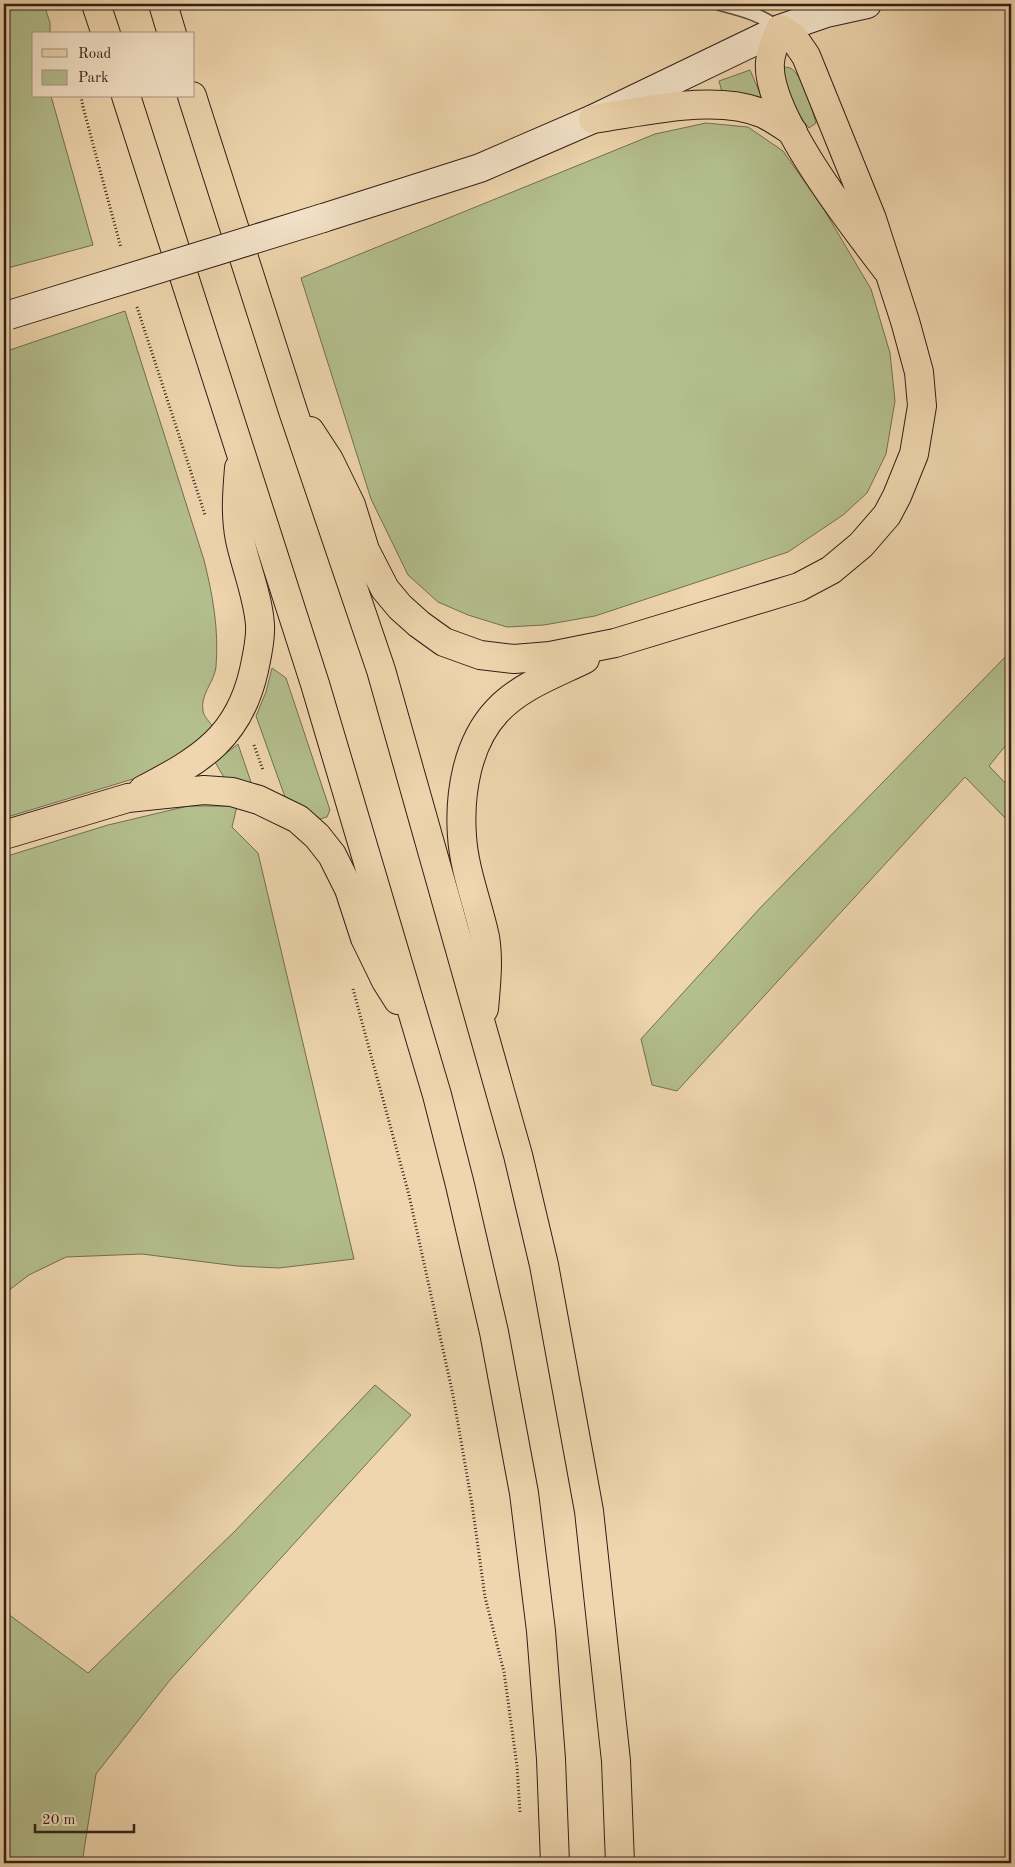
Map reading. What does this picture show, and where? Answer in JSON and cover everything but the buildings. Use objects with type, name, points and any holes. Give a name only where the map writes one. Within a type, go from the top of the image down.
[{"type":"main road","points":[[96,4],[105,32]]},
{"type":"main road","points":[[163,4],[171,32]]},
{"type":"main road","points":[[293,411],[312,432],[329,460],[350,505],[365,550],[386,589],[400,607],[419,624],[444,642],[480,655],[514,659],[550,656],[615,643],[799,587],[831,570],[861,545],[887,515],[907,475],[914,454],[922,406],[919,372],[905,321],[872,219],[806,56],[793,37],[780,29],[770,62],[771,80],[780,105],[815,171],[844,214],[887,270]]},
{"type":"main road","points":[[127,98],[314,684],[417,1028],[460,1185],[494,1332],[524,1493],[541,1631],[551,1759],[556,1863]]},
{"type":"main road","points":[[193,98],[293,411],[381,670],[518,1155],[544,1265],[589,1511],[616,1761],[620,1863]]},
{"type":"main road","points":[[593,119],[695,105],[734,106],[764,114],[793,132]]},
{"type":"main road","points":[[4,836],[128,798],[180,771],[204,755],[224,735],[236,718],[250,688],[257,658],[260,626],[240,539],[236,499],[240,452]]},
{"type":"main road","points":[[482,1028],[487,981],[485,939],[462,837],[464,796],[470,760],[480,734],[497,711],[504,705],[535,683],[615,643]]},
{"type":"main road","points":[[128,798],[204,790],[232,792],[259,800],[298,819],[317,836],[332,855],[350,889],[365,938],[386,981],[417,1028]]},
{"type":"street","points":[[7,316],[480,168],[593,119],[780,29],[826,13],[867,4]]},
{"type":"lane","points":[[720,4],[748,11],[765,18],[780,29]]},
{"type":"path","points":[[81,98],[123,255]]},
{"type":"path","points":[[135,301],[207,521]]},
{"type":"path","points":[[236,718],[248,727],[264,774],[259,800]]},
{"type":"path","points":[[352,985],[409,1195],[452,1395],[472,1504],[485,1596],[504,1672],[517,1766],[520,1815]]},
{"type":"green space","points":[[4,4],[44,4],[50,23],[50,32],[32,32],[32,98],[52,98],[93,245],[4,269]]},
{"type":"green space","points":[[781,67],[790,68],[799,77],[816,123],[809,128],[795,107]]},
{"type":"green space","points":[[750,70],[764,103],[722,92],[719,81]]},
{"type":"green space","points":[[706,123],[748,127],[783,151],[823,208],[871,289],[890,353],[895,401],[886,454],[867,493],[843,515],[788,552],[595,616],[544,625],[507,627],[468,615],[438,602],[408,575],[371,499],[301,278],[655,134]]},
{"type":"green space","points":[[125,311],[204,560],[210,587],[216,626],[217,653],[215,673],[203,699],[203,711],[213,727],[188,751],[143,776],[4,818],[4,352]]},
{"type":"green space","points":[[1011,651],[1011,739],[989,766],[1011,789],[1011,824],[965,777],[677,1091],[652,1085],[641,1039],[761,907]]},
{"type":"green space","points":[[272,668],[286,678],[330,810],[327,817],[320,819],[285,797],[256,716],[266,692]]},
{"type":"green space","points":[[238,744],[252,785],[225,779],[215,762]]},
{"type":"green space","points":[[188,806],[237,806],[232,827],[258,853],[354,1259],[279,1268],[237,1266],[142,1254],[66,1257],[29,1275],[4,1294],[4,857],[108,825]]},
{"type":"green space","points":[[375,1385],[411,1415],[170,1680],[96,1774],[82,1863],[4,1863],[4,1611],[88,1673],[234,1532]]}]
